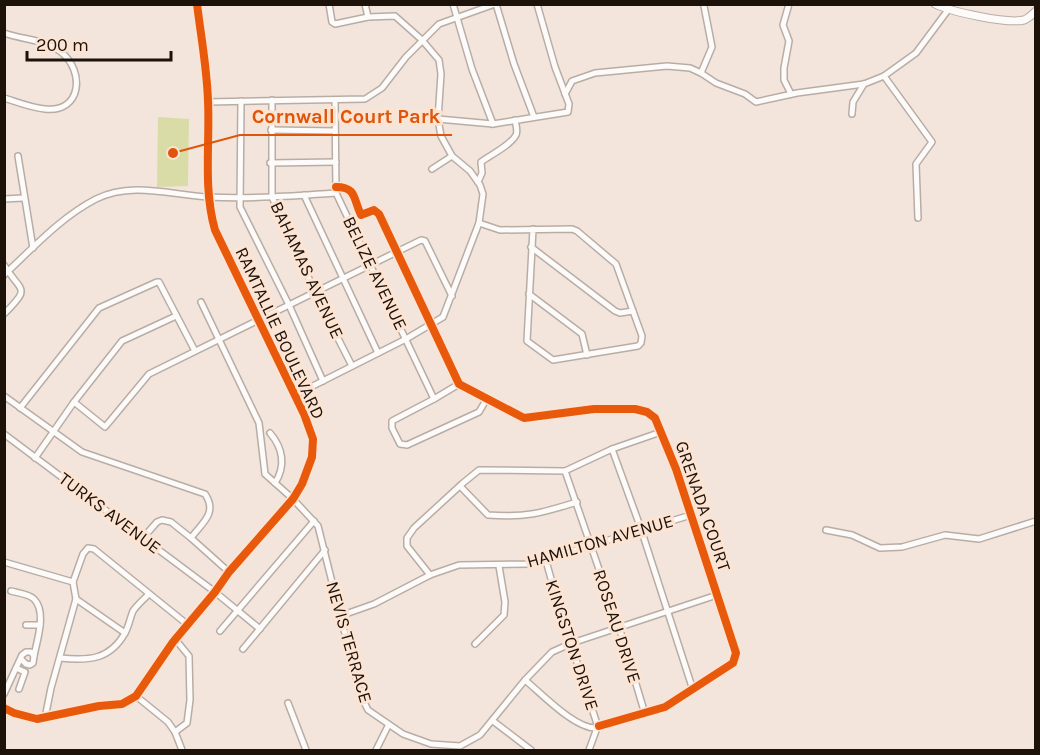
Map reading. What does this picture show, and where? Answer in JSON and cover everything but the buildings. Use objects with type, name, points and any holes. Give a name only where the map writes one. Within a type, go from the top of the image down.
[{"type":"street","name":"RAMTALLIE BOULEVARD","points":[[136,696],[175,639],[229,572],[293,499],[302,484],[312,457],[313,439],[295,395],[215,230],[208,197],[206,63],[197,4]]},
{"type":"street","points":[[295,395],[432,326],[443,317],[479,223],[483,194],[478,182],[470,171],[452,156],[441,136],[438,120],[441,68],[433,51],[396,16],[368,17],[333,23],[329,4]]},
{"type":"street","points":[[365,4],[368,17]]},
{"type":"street","points":[[453,4],[472,69],[493,124]]},
{"type":"street","points":[[208,102],[365,99],[374,95],[381,88],[393,72],[439,24],[495,4],[534,117]]},
{"type":"street","points":[[438,120],[493,124],[568,112],[570,108],[551,55],[537,4]]},
{"type":"street","points":[[789,4],[783,25],[789,41],[784,80],[791,94]]},
{"type":"street","points":[[935,4],[948,10],[1015,21],[1028,19],[1035,11]]},
{"type":"street","points":[[701,72],[712,47],[704,6]]},
{"type":"street","points":[[565,94],[572,81],[603,72],[667,66],[690,68],[701,72],[709,80],[745,94],[756,102],[791,94],[864,84],[885,76],[916,52],[948,10]]},
{"type":"street","points":[[4,33],[41,42],[61,51],[73,67],[77,88],[68,104],[57,108],[45,109],[4,98]]},
{"type":"street","points":[[885,76],[932,142],[916,164],[918,218]]},
{"type":"street","points":[[852,114],[853,102],[864,84]]},
{"type":"street","name":"BAHAMAS AVENUE","points":[[272,100],[270,163],[272,197],[352,366]]},
{"type":"street","points":[[241,101],[240,207],[289,305],[323,381]]},
{"type":"street","name":"BELIZE AVENUE","points":[[335,101],[336,190],[369,265],[434,399]]},
{"type":"street","points":[[478,182],[482,173],[481,162],[515,137],[517,131],[515,120]]},
{"type":"street","points":[[271,130],[336,131]]},
{"type":"street","points":[[18,156],[23,198],[33,248]]},
{"type":"street","points":[[432,169],[452,156]]},
{"type":"street","points":[[270,163],[336,162]]},
{"type":"street","points":[[6,273],[70,214],[97,198],[124,190],[142,189],[208,197],[272,197],[304,195],[346,187],[351,189],[361,215],[376,211],[459,384],[392,421],[392,428],[400,444],[407,445],[479,412],[486,400]]},
{"type":"street","points":[[304,195],[378,353]]},
{"type":"street","points":[[4,199],[23,198]]},
{"type":"street","points":[[479,223],[500,230],[533,229],[572,229],[582,234],[616,264],[642,336],[638,346],[553,360],[527,341],[533,229]]},
{"type":"street","points":[[74,402],[105,427],[149,374],[421,240],[425,241],[452,296]]},
{"type":"street","points":[[531,247],[615,311],[626,313],[633,311]]},
{"type":"street","points":[[4,265],[6,273],[21,288],[22,292],[21,297],[4,314]]},
{"type":"street","points":[[20,408],[99,308],[158,282],[195,351]]},
{"type":"street","points":[[529,294],[582,333],[587,355]]},
{"type":"street","points":[[201,302],[260,423],[265,474],[275,483],[282,465],[279,446],[270,433]]},
{"type":"street","points":[[36,458],[74,402],[122,341],[176,316]]},
{"type":"street","name":"GRENADA COURT","points":[[459,384],[524,418],[594,409],[635,409],[647,412],[655,418],[661,432],[736,653],[733,663],[665,707],[598,727]]},
{"type":"street","points":[[4,396],[82,452],[205,494],[210,501],[209,516],[191,538]]},
{"type":"street","points":[[430,575],[407,546],[407,538],[414,528],[479,470],[565,471],[612,449],[661,432]]},
{"type":"street","name":"TURKS AVENUE","points":[[4,434],[143,537],[260,629]]},
{"type":"street","points":[[612,449],[642,530],[693,690]]},
{"type":"street","name":"ROSEAU DRIVE","points":[[565,471],[619,627],[645,714]]},
{"type":"street","name":"NEVIS TERRACE","points":[[275,483],[318,526],[360,694],[368,710],[403,735],[431,744],[461,748],[480,735],[525,680],[552,652],[572,643],[717,595]]},
{"type":"street","points":[[460,486],[488,515],[511,517],[536,515],[577,502]]},
{"type":"street","name":"HAMILTON AVENUE","points":[[340,616],[374,604],[430,575],[459,565],[500,566],[546,561],[691,515]]},
{"type":"street","points":[[143,537],[157,522],[162,520],[171,522],[229,572]]},
{"type":"street","points":[[220,631],[314,521]]},
{"type":"street","points":[[826,530],[852,535],[880,548],[902,547],[945,535],[979,539],[1035,521]]},
{"type":"street","points":[[45,718],[76,599],[73,582],[83,554],[88,549],[94,549],[188,625]]},
{"type":"street","points":[[243,649],[325,550]]},
{"type":"street","name":"KINGSTON DRIVE","points":[[546,561],[598,727]]},
{"type":"street","points":[[4,562],[73,582]]},
{"type":"street","points":[[475,644],[504,615],[505,602],[500,566]]},
{"type":"street","points":[[11,591],[32,597],[39,613],[40,625],[33,663],[26,664],[21,659]]},
{"type":"street","points":[[60,658],[98,658],[111,650],[125,633],[132,613],[149,594]]},
{"type":"street","points":[[76,599],[125,633]]},
{"type":"street","points":[[26,625],[40,625]]},
{"type":"street","points":[[175,639],[189,656],[190,700],[187,723],[175,732]]},
{"type":"street","points":[[4,694],[26,652],[31,652],[34,656]]},
{"type":"street","points":[[16,668],[25,672],[19,689]]},
{"type":"street","points":[[525,680],[576,722],[589,729],[598,727]]},
{"type":"street","points":[[4,708],[37,720],[99,706],[122,704],[136,696],[168,722],[182,750]]},
{"type":"street","points":[[288,703],[306,750]]},
{"type":"street","points":[[493,721],[531,750]]},
{"type":"street","points":[[376,750],[388,726]]},
{"type":"street","points":[[589,750],[598,727]]},
{"type":"green space","points":[[158,117],[189,119],[188,186],[157,187]]},
{"type":"cycle path","points":[[4,708],[37,719],[99,706],[122,704],[136,696],[173,642],[229,572],[293,499],[302,484],[312,457],[313,439],[304,414],[215,230],[209,198],[207,89],[197,4]]},
{"type":"cycle path","points":[[336,187],[348,189],[351,192],[361,215],[374,210],[379,214],[459,384],[524,418],[594,409],[635,409],[647,412],[655,418],[676,469],[736,653],[733,663],[665,707],[599,726]]},
{"type":"place","name":"Cornwall Court Park","points":[[173,153]]}]
